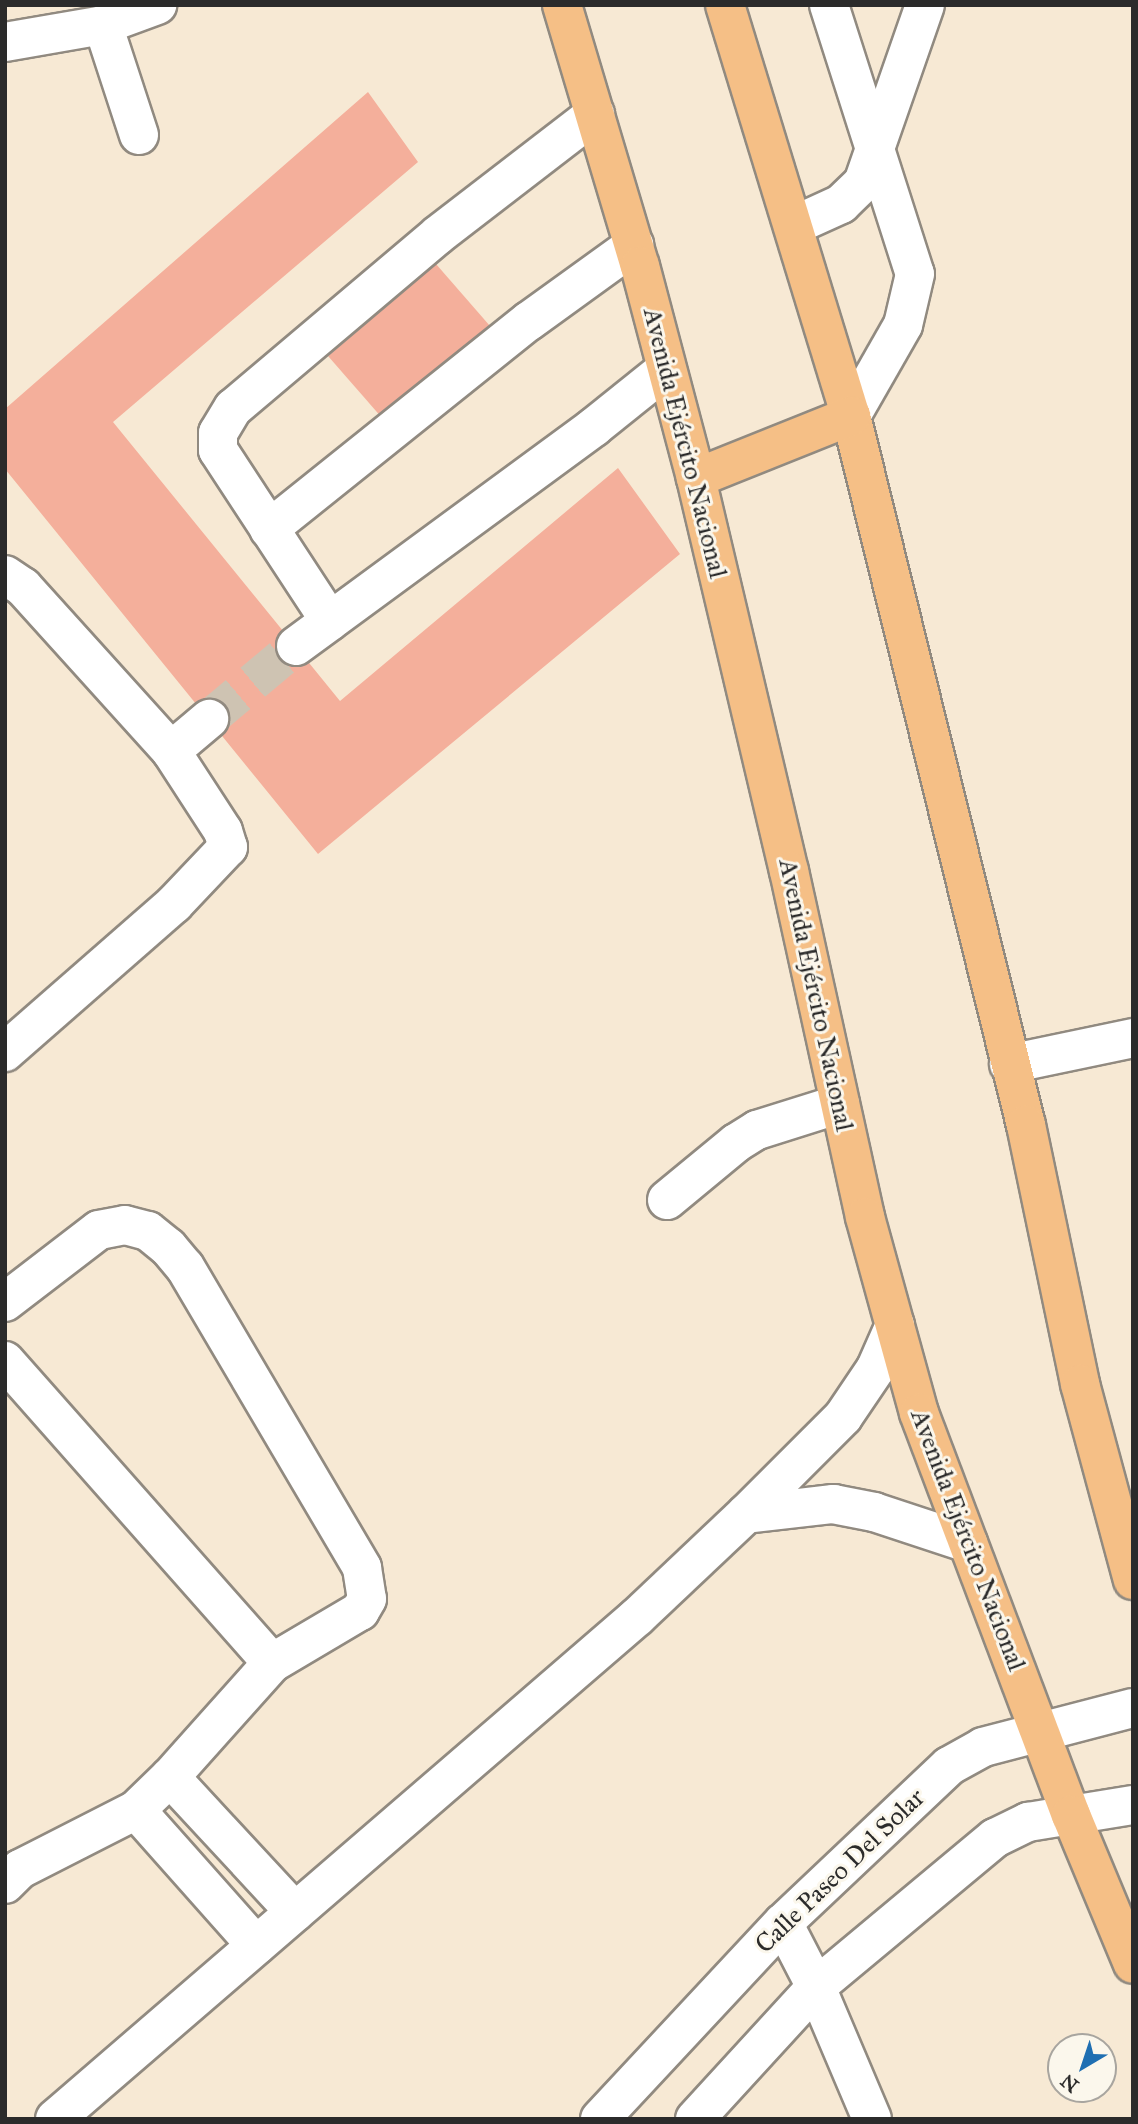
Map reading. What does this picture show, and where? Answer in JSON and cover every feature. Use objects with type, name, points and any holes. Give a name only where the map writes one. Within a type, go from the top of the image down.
[{"type":"main road","name":"Avenida Ejército Nacional","points":[[562,5],[634,244],[665,370],[696,478],[774,805],[865,1217],[919,1413],[1071,1815],[1133,1964]]},
{"type":"main road","points":[[725,5],[795,225],[851,416],[1026,1125],[1080,1384],[1133,1580]]},
{"type":"main road","points":[[696,478],[851,416]]},
{"type":"street","points":[[5,42],[103,25],[158,5]]},
{"type":"street","points":[[829,5],[915,274],[903,325],[851,416]]},
{"type":"street","points":[[795,225],[841,204],[855,193],[875,155],[925,5]]},
{"type":"street","points":[[103,25],[139,135]]},
{"type":"street","points":[[330,621],[218,450],[218,433],[223,421],[233,408],[438,235],[595,114]]},
{"type":"street","points":[[269,529],[529,321],[634,244]]},
{"type":"street","points":[[296,646],[594,427],[665,370]]},
{"type":"street","points":[[5,575],[23,587],[171,751],[223,831],[228,847],[174,904],[5,1052]]},
{"type":"street","points":[[171,751],[209,719]]},
{"type":"street","points":[[1009,1064],[1133,1038]]},
{"type":"street","points":[[667,1200],[736,1143],[757,1130],[840,1104]]},
{"type":"street","points":[[5,1302],[99,1230],[125,1225],[148,1231],[168,1247],[185,1267],[362,1568],[366,1599],[360,1611],[272,1663],[170,1777],[136,1810],[10,1869]]},
{"type":"street","points":[[55,2119],[637,1617],[746,1514],[843,1417],[876,1368],[895,1325]]},
{"type":"street","points":[[5,1361],[272,1663]]},
{"type":"street","points":[[746,1514],[833,1504],[874,1512],[968,1543]]},
{"type":"street","name":"Calle Paseo Del Solar","points":[[600,2119],[783,1923],[949,1766],[982,1746],[1133,1708]]},
{"type":"street","points":[[170,1777],[295,1912]]},
{"type":"street","points":[[695,2119],[816,1987],[995,1839],[1028,1822],[1133,1805]]},
{"type":"street","points":[[136,1810],[257,1945]]},
{"type":"street","points":[[783,1923],[816,1987],[872,2119]]},
{"type":"building","points":[[368,92],[418,162],[113,422],[340,701],[618,468],[680,554],[318,854],[5,469],[5,409]]},
{"type":"building","points":[[436,264],[490,326],[383,419],[328,356]]},
{"type":"tunnel","points":[[209,719],[296,646]]}]
